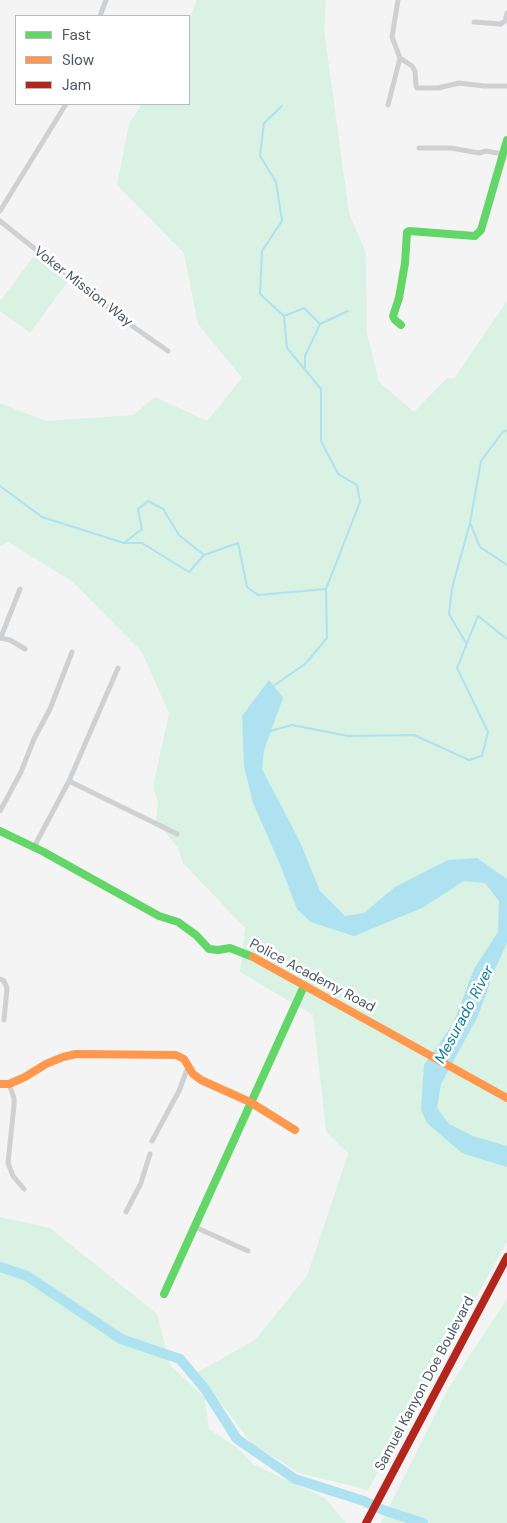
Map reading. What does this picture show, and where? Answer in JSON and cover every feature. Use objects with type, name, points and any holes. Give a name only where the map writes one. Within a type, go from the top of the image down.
[{"type":"street","points":[[100,15],[106,0]]},
{"type":"street","points":[[388,105],[400,58],[392,37],[398,0]]},
{"type":"street","points":[[474,22],[501,24],[507,13]]},
{"type":"street","points":[[400,58],[412,66],[415,71],[416,86],[419,89],[438,88],[459,83],[507,86]]},
{"type":"street","points":[[0,210],[66,105]]},
{"type":"street","points":[[401,326],[393,316],[399,298],[405,263],[407,232],[475,236],[481,230],[507,140]]},
{"type":"street","points":[[419,148],[451,148],[479,153],[486,151],[503,154]]},
{"type":"street","name":"Voker Mission Way","points":[[0,222],[128,323],[168,351]]},
{"type":"street","points":[[20,589],[1,638],[10,640],[25,649]]},
{"type":"street","points":[[0,811],[21,772],[34,739],[50,709],[72,652]]},
{"type":"street","points":[[34,847],[68,781],[118,668]]},
{"type":"street","points":[[68,781],[177,834]]},
{"type":"street","name":"Police Academy Road","points":[[0,831],[34,847],[158,916],[178,922],[196,935],[209,949],[230,948],[251,956],[507,1098]]},
{"type":"street","points":[[0,979],[4,981],[7,988],[4,1020]]},
{"type":"street","points":[[164,1294],[304,986]]},
{"type":"street","points":[[0,1084],[9,1084],[46,1064],[76,1054],[176,1055],[184,1059],[193,1074],[201,1080],[250,1102],[295,1130]]},
{"type":"street","points":[[152,1141],[179,1091],[188,1067]]},
{"type":"street","points":[[9,1084],[14,1098],[14,1105],[8,1163],[13,1176],[24,1189]]},
{"type":"street","points":[[126,1212],[140,1183],[150,1154]]},
{"type":"street","points":[[195,1227],[248,1251]]},
{"type":"street","name":"Samuel Kanyon Doe Boulevard","points":[[366,1523],[507,1257]]},
{"type":"green space","points":[[197,0],[326,0],[324,29],[349,213],[366,253],[367,333],[379,382],[414,412],[447,378],[454,379],[507,301],[507,1242],[368,1490],[299,1473],[251,1443],[198,1372],[255,1340],[307,1276],[348,1154],[326,1131],[313,1015],[240,972],[245,928],[183,863],[178,848],[156,821],[158,801],[154,790],[154,782],[169,714],[142,652],[73,582],[8,542],[0,546],[0,403],[46,421],[133,415],[155,397],[207,421],[242,378],[198,324],[184,253],[117,185],[129,124],[141,105],[190,105],[190,18]]},
{"type":"green space","points":[[34,256],[68,281],[30,333],[0,311],[0,301]]},
{"type":"green space","points":[[0,1217],[50,1228],[157,1314],[170,1365],[205,1398],[209,1429],[239,1449],[253,1464],[326,1499],[346,1523],[0,1523]]},
{"type":"green space","points":[[507,1299],[507,1523],[381,1523],[448,1389]]},
{"type":"water","name":"Mesurado River","points":[[269,680],[283,698],[264,750],[262,769],[300,842],[320,891],[345,916],[364,913],[395,887],[448,860],[477,858],[507,879],[507,943],[495,969],[478,1016],[441,1084],[437,1108],[449,1124],[473,1136],[507,1146],[507,1167],[462,1153],[427,1123],[421,1110],[424,1065],[453,1024],[474,969],[498,932],[499,901],[485,883],[464,881],[422,908],[354,936],[311,922],[297,909],[253,803],[244,766],[242,716]]},
{"type":"waterway","points":[[272,687],[306,663],[327,638],[326,589],[360,502],[357,485],[338,474],[321,441],[321,389],[287,348],[284,316],[260,294],[262,251],[282,221],[276,182],[260,156],[264,123],[282,106]]},
{"type":"waterway","points":[[284,316],[304,308],[320,324]]},
{"type":"waterway","points":[[305,368],[305,356],[320,324],[348,311]]},
{"type":"waterway","points":[[507,430],[502,433],[481,461],[470,523],[480,547],[507,565]]},
{"type":"waterway","points":[[0,486],[42,517],[124,543],[142,543],[189,572],[204,555],[238,543],[247,587],[258,595],[326,589]]},
{"type":"waterway","points":[[124,543],[142,529],[138,509],[148,501],[163,509],[179,535],[204,555]]},
{"type":"waterway","points":[[466,643],[449,614],[452,588],[470,523]]},
{"type":"waterway","points":[[270,731],[292,725],[348,736],[414,735],[469,760],[482,756],[488,732],[457,668],[478,616],[507,639]]},
{"type":"waterway","points":[[0,1267],[27,1276],[121,1339],[180,1359],[205,1389],[237,1439],[295,1479],[364,1501],[383,1510],[423,1523]]},
{"type":"traffic: fast","points":[[401,325],[393,316],[399,298],[405,263],[407,232],[475,236],[481,230],[507,140]]},
{"type":"traffic: fast","points":[[0,831],[42,851],[159,916],[178,922],[196,935],[209,949],[230,948],[253,957]]},
{"type":"traffic: fast","points":[[164,1294],[304,986]]},
{"type":"traffic: slow","points":[[253,957],[507,1098]]},
{"type":"traffic: slow","points":[[0,1084],[9,1084],[46,1064],[76,1054],[176,1055],[184,1059],[193,1074],[201,1080],[250,1102],[295,1130]]},
{"type":"traffic: jam","points":[[366,1523],[507,1257]]}]
